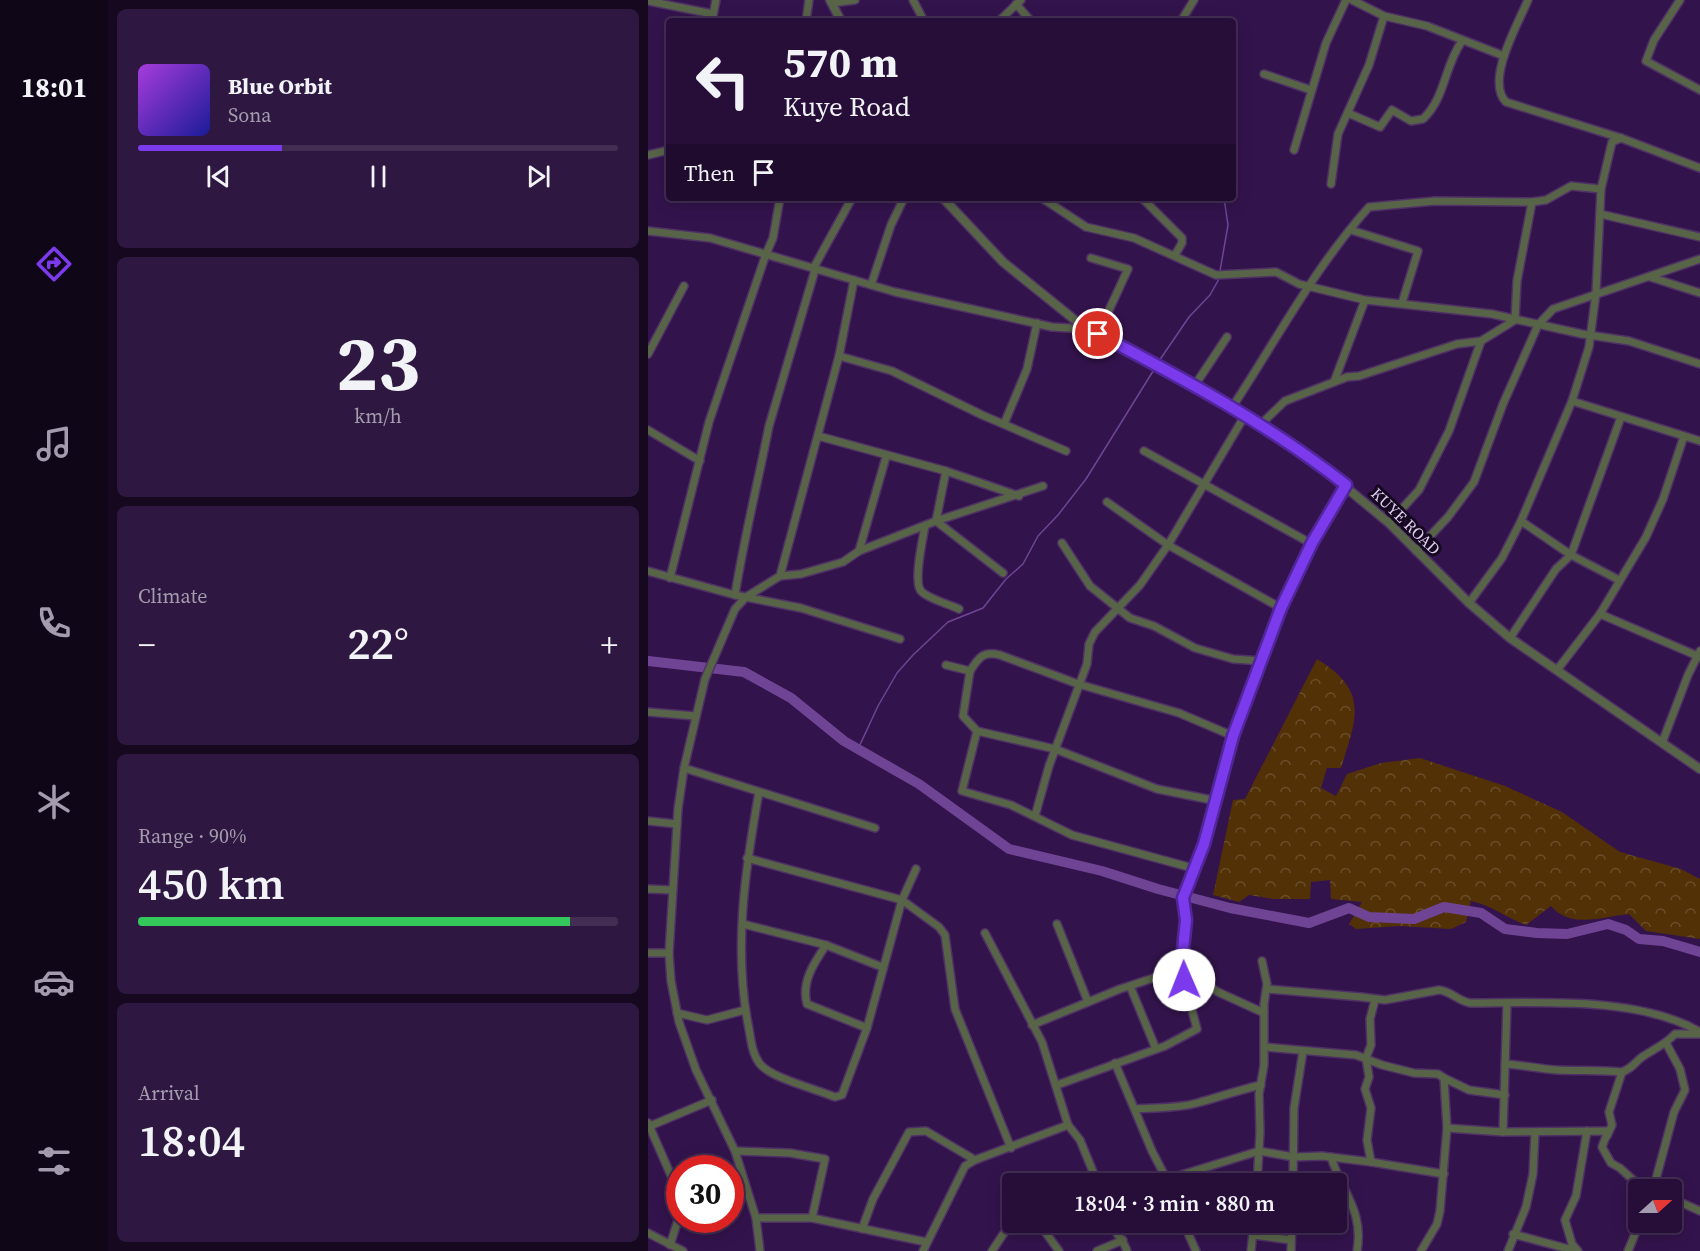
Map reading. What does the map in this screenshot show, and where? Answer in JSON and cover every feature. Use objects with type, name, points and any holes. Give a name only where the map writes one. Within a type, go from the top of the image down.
[{"type":"street","points":[[648,1],[713,18],[716,0]]},
{"type":"street","points":[[806,18],[809,0]]},
{"type":"street","points":[[840,18],[831,1],[855,0]]},
{"type":"street","points":[[913,0],[922,18]]},
{"type":"street","points":[[1183,18],[1194,0]]},
{"type":"street","points":[[1294,150],[1326,43],[1346,0]]},
{"type":"street","points":[[1352,0],[1384,16],[1427,26],[1504,56]]},
{"type":"street","points":[[1528,0],[1504,56],[1497,83],[1499,95],[1506,102],[1621,138],[1700,168]]},
{"type":"street","points":[[1680,0],[1654,40],[1646,61],[1700,90]]},
{"type":"street","points":[[1002,18],[1019,2],[1029,18]]},
{"type":"street","points":[[1331,184],[1336,143],[1369,64],[1384,16]]},
{"type":"street","points":[[1348,112],[1380,127],[1392,110],[1412,121],[1423,119],[1438,100],[1452,56],[1462,41]]},
{"type":"street","points":[[1264,74],[1311,90]]},
{"type":"street","points":[[1469,603],[1502,558],[1521,521],[1572,400],[1591,335],[1596,293],[1601,189],[1612,142],[1621,138]]},
{"type":"street","points":[[648,155],[666,151]]},
{"type":"street","points":[[1231,409],[1310,287],[1369,207],[1494,200],[1532,202],[1546,200],[1571,186],[1601,189]]},
{"type":"street","points":[[670,578],[709,422],[773,238],[779,201]]},
{"type":"street","points":[[735,595],[750,509],[768,443],[769,426],[814,270],[850,201]]},
{"type":"street","points":[[871,285],[891,225],[903,201]]},
{"type":"street","name":"KUYE ROAD","points":[[946,201],[1004,262],[1086,329],[1195,385],[1308,456],[1346,485],[1389,523],[1469,603],[1510,638],[1700,769]]},
{"type":"street","points":[[1047,201],[1086,227],[1134,238],[1216,275],[1270,272],[1310,287],[1365,300],[1463,309],[1629,341],[1700,364]]},
{"type":"street","points":[[1145,201],[1182,238],[1182,243],[1175,255]]},
{"type":"street","points":[[1515,320],[1517,281],[1532,202]]},
{"type":"street","points":[[1600,214],[1700,237]]},
{"type":"street","points":[[1351,230],[1418,251],[1402,303]]},
{"type":"street","points":[[648,231],[710,237],[814,270],[871,285],[1064,329],[1086,329]]},
{"type":"street","points":[[1091,258],[1128,269],[1098,334]]},
{"type":"street","points":[[1416,551],[1448,517],[1474,482],[1503,404],[1538,325],[1553,309],[1700,259]]},
{"type":"street","points":[[1650,277],[1700,293]]},
{"type":"street","points":[[780,576],[839,356],[854,280]]},
{"type":"street","points":[[648,354],[684,286]]},
{"type":"street","points":[[1334,382],[1365,300]]},
{"type":"street","points":[[1259,426],[1285,401],[1334,382],[1457,344],[1481,341],[1515,320]]},
{"type":"street","points":[[1004,424],[1027,369],[1037,323]]},
{"type":"street","points":[[1195,385],[1227,337]]},
{"type":"street","points":[[1389,523],[1419,490],[1449,432],[1481,341]]},
{"type":"street","points":[[839,356],[892,370],[1066,451]]},
{"type":"street","points":[[1572,400],[1700,441]]},
{"type":"street","points":[[1035,816],[1055,749],[1087,664],[1089,644],[1095,632],[1140,585],[1168,545],[1244,417]]},
{"type":"street","points":[[1510,638],[1556,569],[1571,555],[1621,417]]},
{"type":"street","points":[[648,430],[700,461]]},
{"type":"street","points":[[818,436],[886,457],[946,471],[1019,496]]},
{"type":"street","points":[[1557,670],[1600,614],[1646,537],[1663,499],[1684,436]]},
{"type":"street","points":[[1144,451],[1203,485],[1251,507],[1312,543]]},
{"type":"street","points":[[859,551],[886,457]]},
{"type":"street","points":[[936,521],[946,471]]},
{"type":"street","points":[[1057,1085],[1156,1049],[1197,1029],[1181,969],[1186,920],[1183,898],[1196,869],[1217,801],[1233,736],[1281,608],[1312,543],[1346,485]]},
{"type":"street","points":[[760,1251],[756,1218],[735,1151],[689,1052],[677,1013],[669,953],[677,824],[684,768],[695,716],[714,654],[735,609],[746,597],[780,576],[801,574],[843,562],[859,551],[936,521],[1019,496],[1043,486]]},
{"type":"street","points":[[1107,502],[1168,545],[1281,608]]},
{"type":"street","points":[[936,521],[1003,573]]},
{"type":"street","points":[[1521,521],[1571,555],[1619,580]]},
{"type":"street","points":[[926,526],[919,552],[919,586],[924,593],[959,609]]},
{"type":"street","points":[[1062,543],[1090,586],[1116,608],[1195,648],[1233,659],[1261,661]]},
{"type":"street","points":[[648,571],[735,595],[801,608],[900,639]]},
{"type":"street","points":[[1600,614],[1699,655],[1688,675],[1662,743]]},
{"type":"street","points":[[1217,801],[1140,784],[1055,749],[977,731],[963,716],[970,671],[980,656],[989,652],[1078,684],[1169,710],[1233,736]]},
{"type":"street","points":[[946,664],[970,671]]},
{"type":"street","points":[[648,712],[695,716]]},
{"type":"street","points":[[977,731],[962,791],[1011,805],[1072,835],[1196,869]]},
{"type":"street","points":[[684,768],[875,828]]},
{"type":"street","points":[[759,792],[747,858],[740,960],[745,1010],[754,1055],[768,1071],[835,1097],[842,1095],[846,1090],[867,1028],[902,900],[916,869]]},
{"type":"street","points":[[648,821],[677,824]]},
{"type":"street","points":[[747,858],[902,900],[939,927],[945,935],[955,1009],[1011,1148]]},
{"type":"street","points":[[648,889],[672,890]]},
{"type":"street","points":[[743,924],[826,945],[882,967]]},
{"type":"street","points":[[1057,924],[1088,1002]]},
{"type":"street","points":[[985,933],[1042,1042],[1068,1125],[1080,1140],[1092,1173]]},
{"type":"street","points":[[826,945],[808,977],[804,996],[807,1004],[867,1028]]},
{"type":"street","points":[[648,953],[669,953]]},
{"type":"street","points":[[1258,1173],[1267,989],[1262,962]]},
{"type":"street","points":[[1032,1025],[1130,986],[1181,969]]},
{"type":"street","points":[[1181,969],[1218,992],[1264,1013]]},
{"type":"street","points":[[1130,986],[1156,1049]]},
{"type":"street","points":[[1267,989],[1375,1000],[1446,990],[1463,1002],[1600,1004],[1673,1020],[1700,1033]]},
{"type":"street","points":[[1371,1162],[1367,1140],[1371,1114],[1365,1089],[1369,1077],[1366,1058],[1371,1045],[1370,1020],[1375,1000]]},
{"type":"street","points":[[1503,1131],[1507,1003]]},
{"type":"street","points":[[677,1013],[697,1020],[707,1020],[745,1010]]},
{"type":"street","points":[[1505,1064],[1535,1065],[1557,1070],[1588,1069],[1613,1074],[1634,1068],[1640,1058],[1666,1043],[1675,1034],[1700,1033]]},
{"type":"street","points":[[1656,1179],[1674,1112],[1685,1090],[1680,1069],[1666,1043]]},
{"type":"street","points":[[1264,1047],[1366,1058],[1382,1065],[1414,1073],[1437,1074],[1469,1090],[1505,1095]]},
{"type":"street","points":[[1293,1173],[1294,1107],[1303,1051]]},
{"type":"street","points":[[1115,1063],[1165,1173]]},
{"type":"street","points":[[1602,1147],[1612,1125],[1609,1112],[1622,1072]]},
{"type":"street","points":[[1422,1251],[1437,1224],[1444,1174],[1448,1128],[1444,1078]]},
{"type":"street","points":[[1135,1109],[1168,1109],[1197,1103],[1226,1092],[1261,1085]]},
{"type":"street","points":[[666,1164],[649,1125],[712,1100]]},
{"type":"street","points":[[923,1251],[965,1167],[975,1160],[1068,1125]]},
{"type":"street","points":[[1448,1128],[1535,1132],[1608,1131],[1602,1147],[1611,1163],[1632,1179]]},
{"type":"street","points":[[862,1229],[873,1199],[909,1132],[926,1131],[975,1160]]},
{"type":"street","points":[[1577,1251],[1572,1244],[1565,1220],[1576,1196],[1587,1131]]},
{"type":"street","points":[[1508,1251],[1513,1234],[1523,1219],[1526,1207],[1533,1174],[1535,1132]]},
{"type":"street","points":[[735,1151],[790,1153],[825,1159],[812,1218]]},
{"type":"street","points":[[1193,1173],[1259,1151],[1294,1157],[1331,1157],[1444,1174]]},
{"type":"street","points":[[1331,1157],[1338,1181],[1357,1212],[1357,1251]]},
{"type":"street","points":[[1682,1203],[1700,1211]]},
{"type":"street","points":[[756,1218],[812,1218],[926,1242]]},
{"type":"street","points":[[648,1233],[682,1251]]},
{"type":"street","points":[[662,1240],[672,1233]]},
{"type":"street","points":[[670,1245],[674,1233]]},
{"type":"street","points":[[992,1251],[1004,1233]]},
{"type":"street","points":[[1046,1233],[1059,1251]]},
{"type":"street","points":[[1114,1233],[1123,1240],[1127,1251]]},
{"type":"street","points":[[1189,1233],[1196,1251]]},
{"type":"street","points":[[1291,1233],[1291,1251]]},
{"type":"street","points":[[1629,1251],[1636,1233]]},
{"type":"street","points":[[1251,1251],[1253,1234],[1291,1240]]},
{"type":"street","points":[[1513,1234],[1577,1251]]},
{"type":"street","points":[[1097,1251],[1123,1240]]},
{"type":"green space","points":[[1317,659],[1345,682],[1352,694],[1354,706],[1354,720],[1341,768],[1327,768],[1321,788],[1336,796],[1347,774],[1381,763],[1420,758],[1505,786],[1562,812],[1620,852],[1681,869],[1700,879],[1700,939],[1646,931],[1629,914],[1587,920],[1577,919],[1559,913],[1551,906],[1526,925],[1486,905],[1471,901],[1466,922],[1451,929],[1399,926],[1356,929],[1349,924],[1362,902],[1331,899],[1330,880],[1311,882],[1310,899],[1273,899],[1249,895],[1239,902],[1213,895],[1233,800],[1245,799]]},
{"type":"waterway","points":[[1220,271],[1228,225],[1224,201]]},
{"type":"waterway","points":[[1159,361],[1189,317],[1210,295],[1219,279]]},
{"type":"waterway","points":[[858,749],[878,706],[897,673],[913,655],[948,622],[983,608],[1006,579],[1023,564],[1038,536],[1086,479],[1155,368]]},
{"type":"waterway","points":[[648,661],[744,672],[791,698],[844,741],[919,784],[1009,849],[1102,871],[1230,908],[1309,923],[1349,908],[1369,917],[1414,919],[1444,907],[1481,913],[1505,929],[1537,933],[1567,934],[1608,924],[1626,930],[1639,939],[1663,941],[1700,952]]},
{"type":"route","points":[[1098,334],[1195,385],[1297,449],[1346,485],[1312,543],[1281,608],[1233,736],[1199,863],[1183,898],[1186,920],[1181,969],[1184,980]]}]
